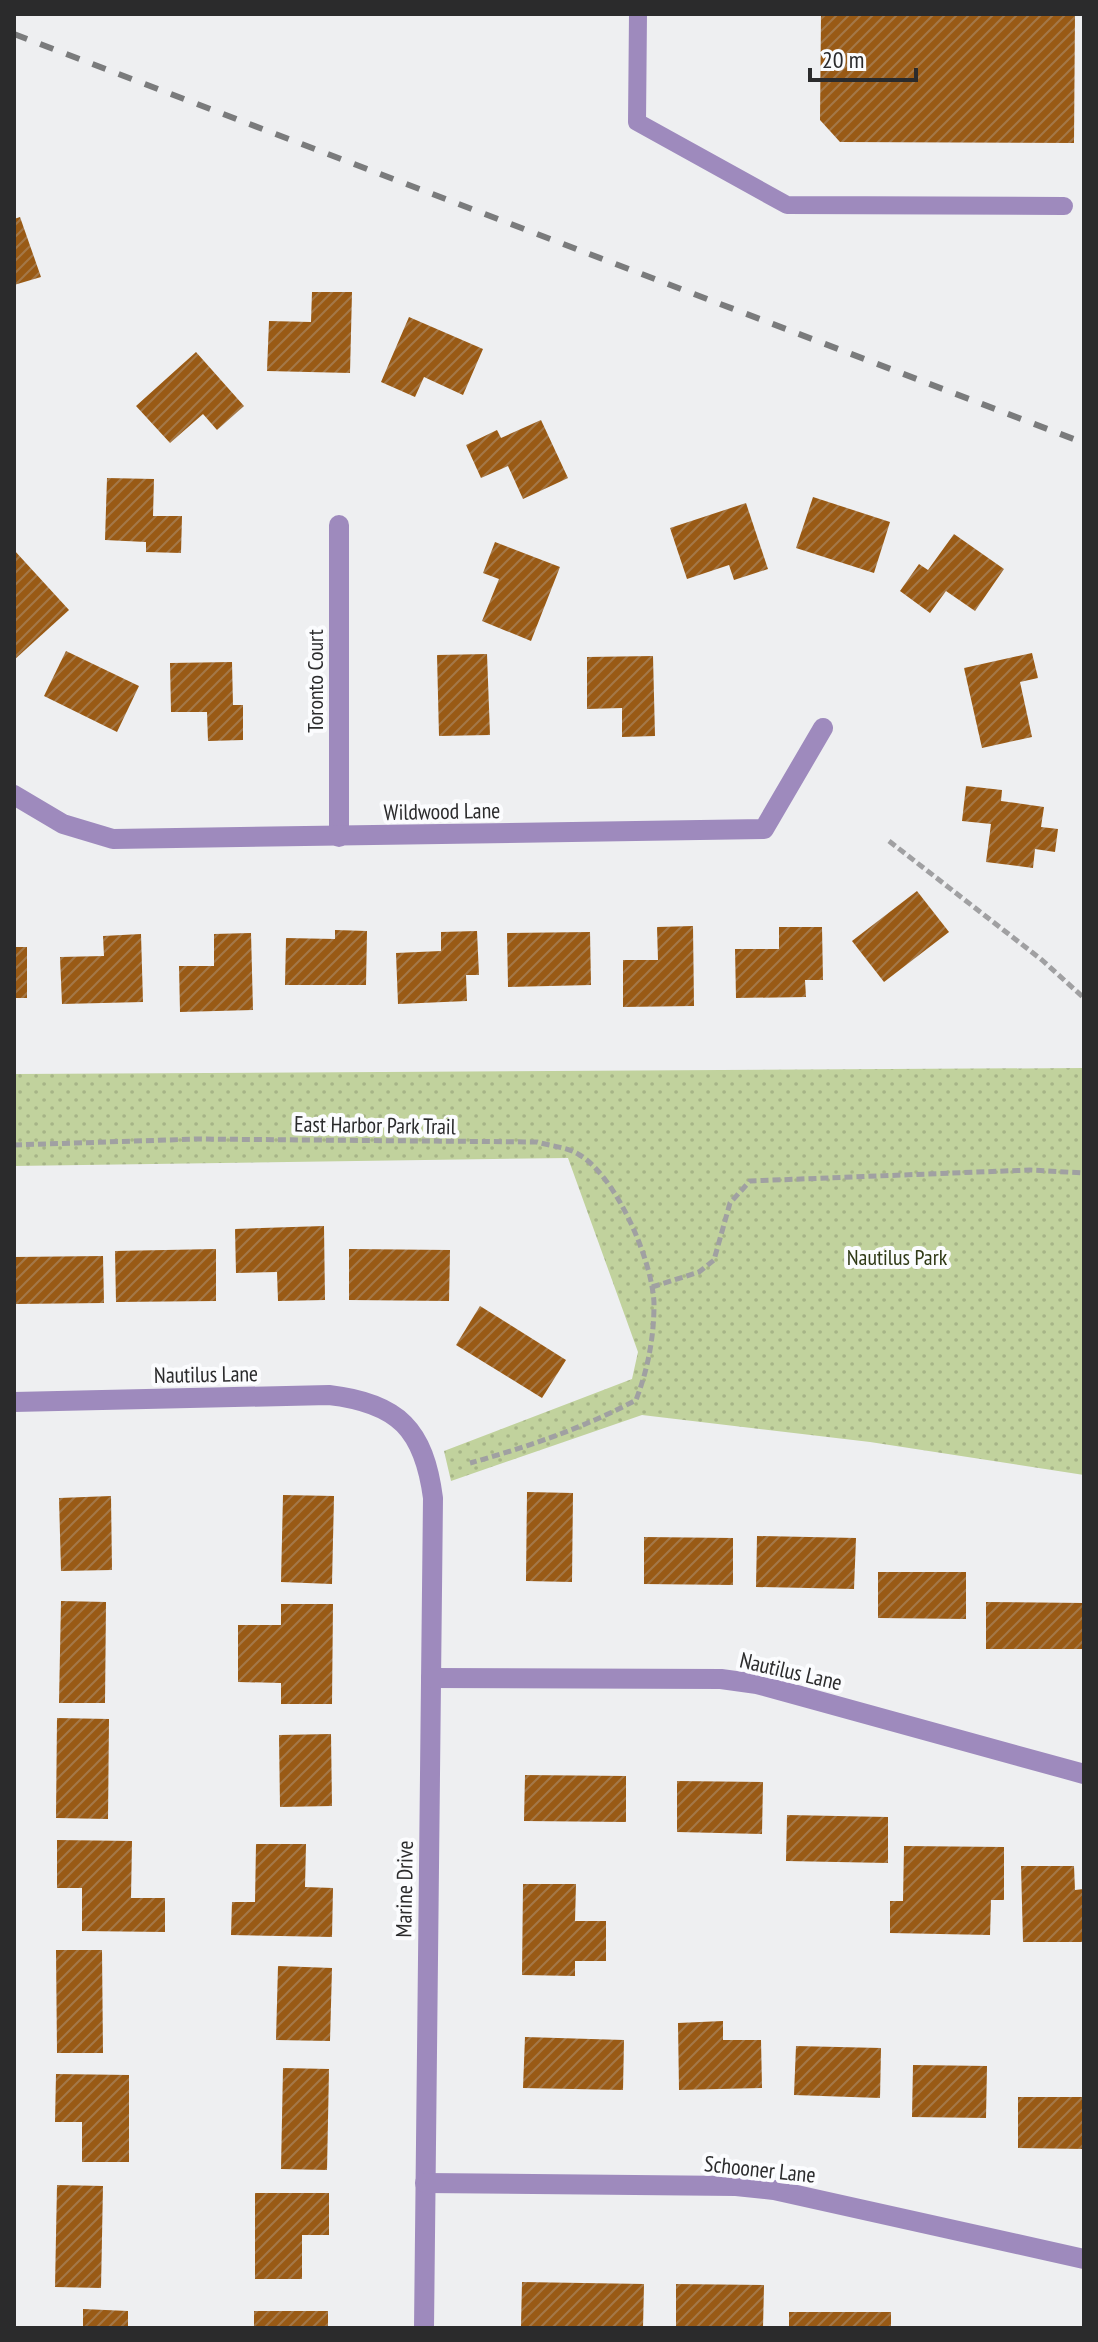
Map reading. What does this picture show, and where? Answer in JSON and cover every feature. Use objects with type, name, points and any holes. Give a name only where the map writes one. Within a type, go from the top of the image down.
[{"type":"street","name":"Toronto Court","points":[[339,525],[339,837]]},
{"type":"street","name":"Wildwood Lane","points":[[14,795],[63,824],[113,839],[764,829],[823,728]]},
{"type":"street","name":"Nautilus Lane","points":[[14,1402],[329,1395],[357,1398],[384,1408],[402,1421],[415,1434],[424,1452]]},
{"type":"street","name":"Marine Drive","points":[[424,1452],[433,1498],[424,2328]]},
{"type":"street","name":"Nautilus Lane","points":[[431,1678],[721,1679],[757,1684],[1084,1774]]},
{"type":"street","name":"Schooner Lane","points":[[425,2183],[736,2186],[774,2190],[1084,2259]]},
{"type":"lane","points":[[638,14],[637,122],[787,205],[1064,206]]},
{"type":"path","points":[[889,841],[1042,960],[1084,998]]},
{"type":"path","name":"East Harbor Park Trail","points":[[14,1145],[197,1139],[537,1142],[578,1154],[602,1175],[628,1215],[652,1287],[654,1303],[648,1368],[636,1400],[586,1425],[470,1463]]},
{"type":"path","points":[[652,1287],[699,1272],[714,1260],[730,1203],[750,1181],[1030,1170],[1084,1173]]},
{"type":"green space","name":"Nautilus Park","points":[[1084,1068],[1084,1475],[870,1442],[642,1415],[451,1481],[444,1451],[632,1379],[638,1352],[568,1158],[14,1166],[14,1074]]},
{"type":"building","points":[[821,14],[1075,14],[1074,143],[840,142],[820,120]]},
{"type":"building","points":[[20,217],[41,277],[14,285],[14,219]]},
{"type":"building","points":[[312,292],[352,292],[350,373],[267,371],[269,321],[311,322]]},
{"type":"building","points":[[409,317],[483,349],[463,395],[424,377],[415,397],[381,382]]},
{"type":"building","points":[[196,352],[244,406],[217,430],[203,414],[170,443],[136,406]]},
{"type":"building","points":[[541,420],[568,478],[523,499],[508,466],[481,478],[466,445],[497,430],[501,438]]},
{"type":"building","points":[[107,478],[154,479],[153,516],[182,516],[181,553],[146,552],[146,542],[105,540]]},
{"type":"building","points":[[813,497],[890,522],[874,573],[796,548]]},
{"type":"building","points":[[746,503],[768,569],[734,580],[729,565],[687,579],[670,528]]},
{"type":"building","points":[[954,534],[1004,569],[975,611],[946,591],[930,613],[900,591],[919,564],[928,570]]},
{"type":"building","points":[[495,542],[560,567],[531,641],[482,621],[499,579],[483,573]]},
{"type":"building","points":[[14,550],[69,610],[14,660]]},
{"type":"building","points":[[66,651],[139,686],[117,732],[44,696]]},
{"type":"building","points":[[1032,653],[1038,678],[1020,682],[1032,737],[982,748],[964,668]]},
{"type":"building","points":[[487,654],[490,735],[439,736],[437,655]]},
{"type":"building","points":[[653,656],[655,736],[622,737],[622,708],[587,709],[587,657]]},
{"type":"building","points":[[232,662],[233,705],[243,705],[243,740],[208,741],[207,712],[171,712],[170,663]]},
{"type":"building","points":[[966,786],[1002,790],[1001,801],[1044,807],[1041,827],[1058,829],[1055,852],[1035,849],[1033,868],[986,862],[991,824],[962,821]]},
{"type":"building","points":[[917,891],[949,932],[884,982],[852,941]]},
{"type":"building","points":[[693,926],[694,1006],[623,1007],[623,960],[658,960],[657,927]]},
{"type":"building","points":[[779,927],[822,927],[823,980],[805,980],[806,997],[736,998],[735,949],[779,949]]},
{"type":"building","points":[[335,930],[367,931],[366,985],[285,985],[286,938],[335,939]]},
{"type":"building","points":[[477,931],[479,975],[466,975],[467,1001],[398,1004],[396,953],[441,951],[441,932]]},
{"type":"building","points":[[590,932],[591,985],[508,987],[507,933]]},
{"type":"building","points":[[251,933],[253,1010],[180,1012],[179,966],[214,966],[214,934]]},
{"type":"building","points":[[141,934],[143,1002],[62,1004],[60,957],[104,956],[103,936]]},
{"type":"building","points":[[14,947],[27,947],[27,998],[14,998]]},
{"type":"building","points":[[324,1226],[325,1300],[278,1301],[277,1272],[236,1273],[235,1229]]},
{"type":"building","points":[[216,1249],[216,1301],[116,1302],[115,1251]]},
{"type":"building","points":[[349,1249],[450,1250],[449,1301],[349,1300]]},
{"type":"building","points":[[103,1256],[104,1303],[14,1304],[14,1257]]},
{"type":"building","points":[[480,1306],[566,1360],[542,1398],[456,1345]]},
{"type":"building","points":[[527,1492],[573,1493],[572,1582],[526,1581]]},
{"type":"building","points":[[283,1495],[334,1496],[332,1584],[281,1582]]},
{"type":"building","points":[[111,1496],[112,1570],[61,1571],[59,1498]]},
{"type":"building","points":[[757,1536],[856,1538],[854,1589],[756,1587]]},
{"type":"building","points":[[644,1537],[733,1538],[733,1585],[644,1584]]},
{"type":"building","points":[[878,1572],[966,1572],[966,1619],[878,1618]]},
{"type":"building","points":[[61,1601],[106,1602],[105,1703],[59,1703]]},
{"type":"building","points":[[986,1602],[1084,1603],[1084,1649],[986,1649]]},
{"type":"building","points":[[281,1604],[333,1604],[332,1704],[281,1704],[281,1683],[238,1682],[238,1625],[281,1625]]},
{"type":"building","points":[[57,1718],[109,1719],[108,1819],[56,1818]]},
{"type":"building","points":[[331,1734],[332,1806],[280,1807],[279,1735]]},
{"type":"building","points":[[525,1775],[626,1776],[626,1822],[524,1821]]},
{"type":"building","points":[[677,1781],[763,1782],[762,1834],[677,1832]]},
{"type":"building","points":[[787,1815],[888,1817],[888,1863],[786,1861]]},
{"type":"building","points":[[57,1840],[132,1841],[131,1898],[165,1898],[165,1932],[82,1931],[82,1888],[57,1888]]},
{"type":"building","points":[[256,1844],[306,1844],[305,1887],[333,1888],[332,1937],[231,1935],[232,1902],[255,1902]]},
{"type":"building","points":[[904,1846],[1004,1847],[1004,1900],[991,1900],[990,1935],[890,1933],[890,1901],[903,1901]]},
{"type":"building","points":[[1021,1866],[1074,1866],[1075,1890],[1084,1889],[1084,1942],[1023,1942]]},
{"type":"building","points":[[523,1884],[576,1884],[575,1921],[606,1921],[606,1961],[575,1961],[575,1976],[522,1975]]},
{"type":"building","points":[[56,1950],[102,1950],[103,2053],[57,2053]]},
{"type":"building","points":[[278,1966],[332,1968],[330,2041],[276,2040]]},
{"type":"building","points":[[723,2021],[723,2040],[761,2040],[762,2088],[679,2090],[678,2023]]},
{"type":"building","points":[[525,2037],[624,2040],[623,2090],[523,2088]]},
{"type":"building","points":[[796,2046],[881,2048],[880,2098],[794,2095]]},
{"type":"building","points":[[913,2065],[987,2066],[986,2118],[912,2117]]},
{"type":"building","points":[[283,2068],[329,2069],[327,2170],[281,2169]]},
{"type":"building","points":[[56,2074],[129,2075],[129,2162],[82,2162],[82,2122],[55,2122]]},
{"type":"building","points":[[1018,2097],[1084,2097],[1084,2149],[1018,2148]]},
{"type":"building","points":[[57,2185],[103,2186],[101,2288],[55,2287]]},
{"type":"building","points":[[255,2193],[329,2193],[329,2235],[302,2235],[302,2279],[255,2279]]},
{"type":"building","points":[[522,2282],[644,2284],[643,2328],[521,2326]]},
{"type":"building","points":[[676,2284],[764,2285],[763,2328],[676,2328]]},
{"type":"building","points":[[83,2309],[128,2311],[128,2328],[83,2328]]},
{"type":"building","points":[[254,2311],[328,2311],[328,2328],[254,2328]]},
{"type":"building","points":[[789,2312],[891,2312],[891,2328],[789,2328]]},
{"type":"railway","points":[[14,34],[1084,443]]}]
